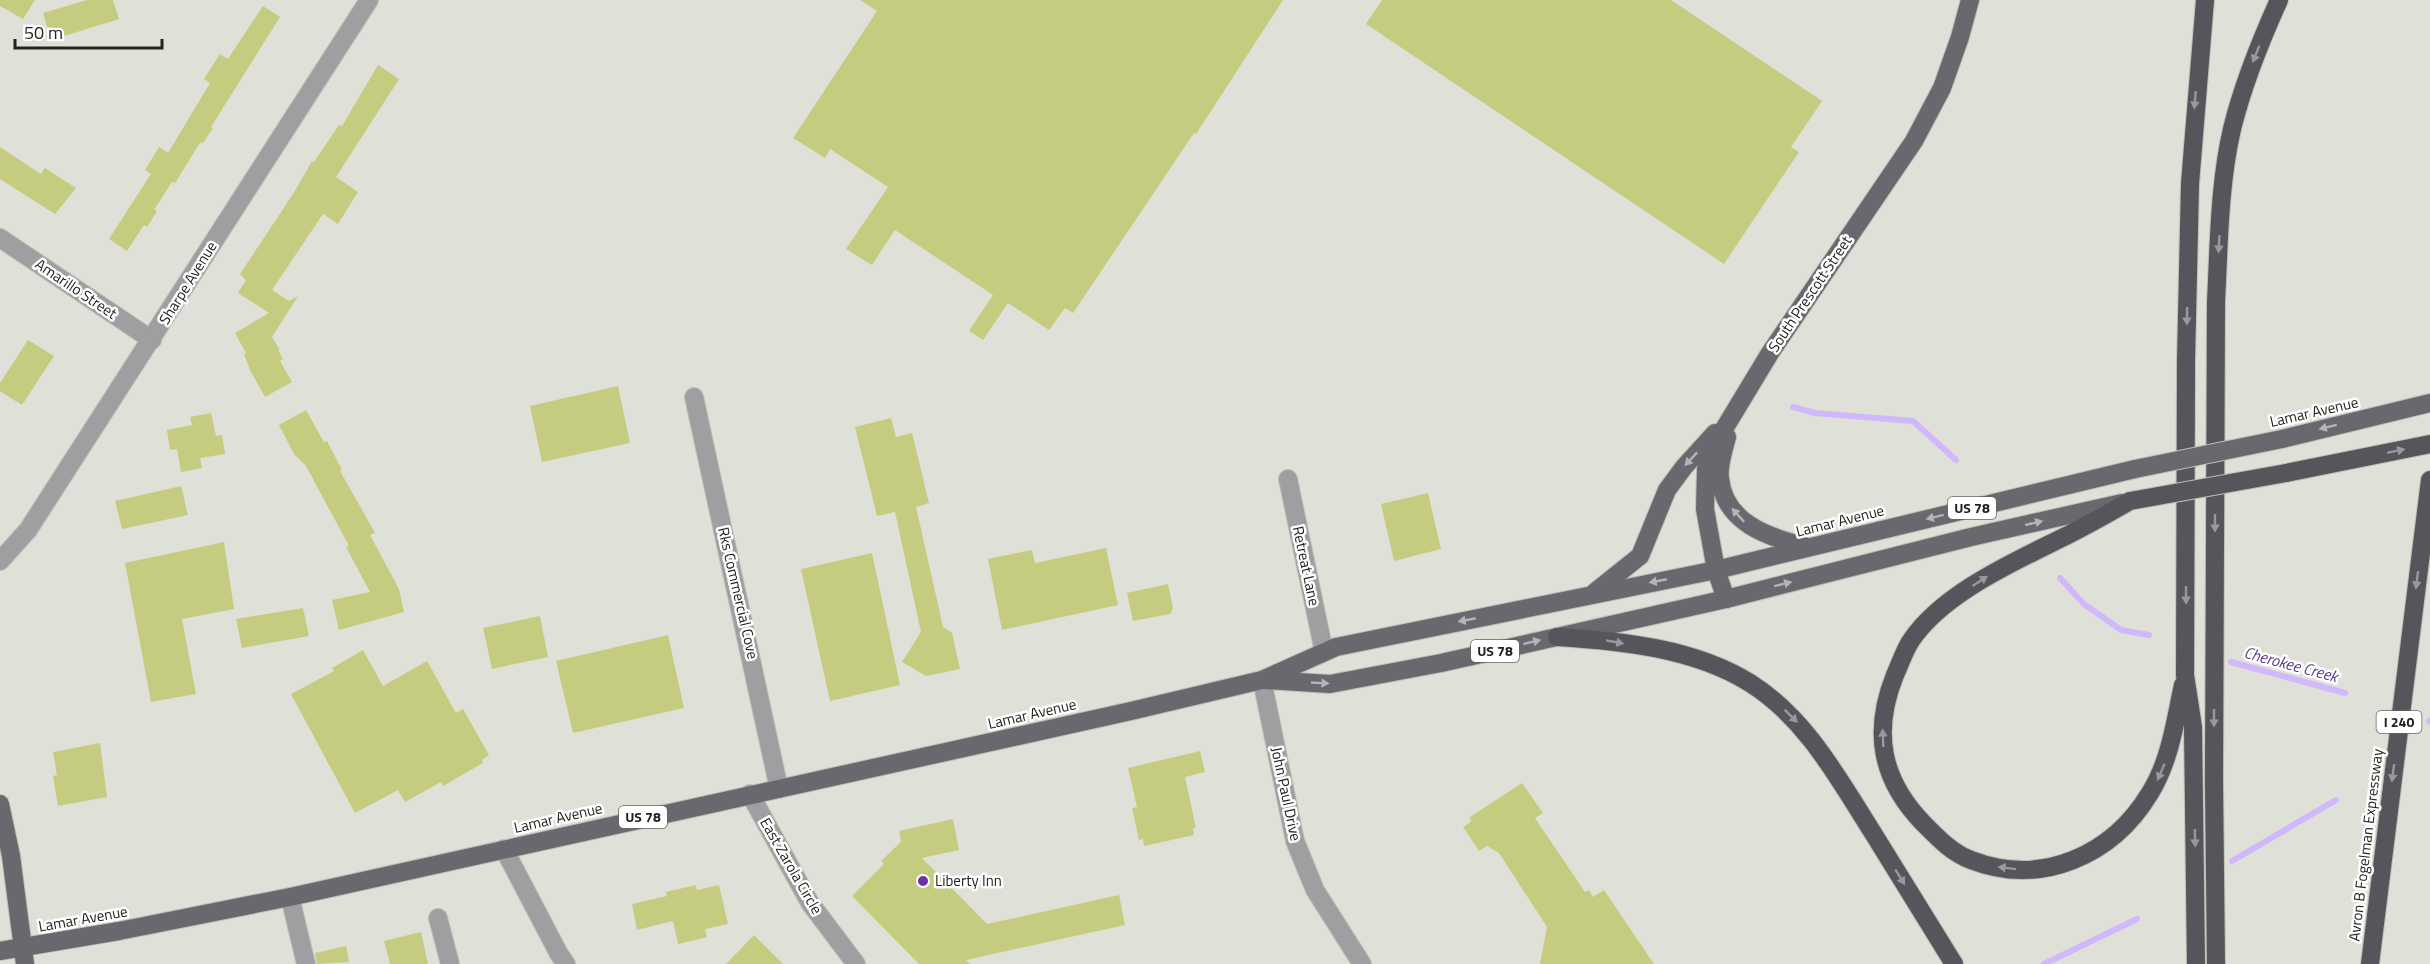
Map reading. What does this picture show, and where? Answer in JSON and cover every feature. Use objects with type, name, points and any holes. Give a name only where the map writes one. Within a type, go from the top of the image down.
[{"type":"highway","points":[[2196,964],[2193,727],[2185,675],[2186,361],[2190,184],[2205,0]]},
{"type":"highway","points":[[2216,964],[2214,757],[2216,326],[2220,228],[2225,172],[2232,130],[2245,82],[2279,0]]},
{"type":"highway","name":"Lamar Avenue","points":[[2130,501],[2430,444]]},
{"type":"highway","name":"Avron B Fogelman Expressway","points":[[2370,964],[2430,480]]},
{"type":"highway","points":[[2130,501],[1987,576],[1924,626],[1910,642],[1890,689],[1883,715],[1882,741],[1887,771],[1898,792],[1914,814],[1950,849],[1970,860],[1998,867],[2028,870],[2058,865],[2084,856],[2105,844],[2137,812],[2150,794],[2170,748],[2185,675]]},
{"type":"highway","points":[[1557,637],[1603,640],[1680,654],[1711,664],[1748,682],[1772,698],[1811,738],[1954,964]]},
{"type":"main road","name":"South Prescott Street","points":[[1726,598],[1716,570],[1705,508],[1706,469],[1715,444],[1770,353],[1914,141],[1942,88],[1970,0]]},
{"type":"main road","name":"Lamar Avenue","points":[[0,951],[23,956],[779,789],[1262,680],[1336,647],[1716,570],[2135,469],[2283,439],[2430,403]]},
{"type":"main road","points":[[1730,416],[1719,477],[1726,500],[1738,517],[1752,528],[1775,539],[1808,547]]},
{"type":"main road","points":[[1591,595],[1640,556],[1667,490],[1684,467],[1730,416]]},
{"type":"main road","name":"Lamar Avenue","points":[[1262,680],[1330,684],[1441,663],[1726,598],[1971,537],[2130,501]]},
{"type":"main road","points":[[0,804],[10,856],[23,956]]},
{"type":"street","name":"Sharpe Avenue","points":[[0,561],[28,530],[369,0]]},
{"type":"street","name":"Amarillo Street","points":[[0,238],[152,340]]},
{"type":"street","name":"Rks Commercial Cove","points":[[694,397],[779,789]]},
{"type":"street","name":"Retreat Lane","points":[[1288,479],[1323,652]]},
{"type":"street","name":"John Paul Drive","points":[[1262,680],[1295,841],[1315,890],[1362,964]]},
{"type":"street","name":"East Zarola Circle","points":[[750,794],[810,903],[856,964]]},
{"type":"street","points":[[504,849],[566,964]]},
{"type":"street","points":[[290,897],[306,964]]},
{"type":"street","points":[[438,918],[450,964]]},
{"type":"building","points":[[0,0],[35,0],[23,19],[0,6]]},
{"type":"building","points":[[87,0],[113,0],[119,19],[51,40],[43,13]]},
{"type":"building","points":[[860,0],[1283,0],[1196,134],[1194,133],[1073,313],[1065,308],[1049,330],[1008,303],[983,340],[969,331],[993,295],[895,230],[872,265],[846,249],[888,187],[830,149],[825,158],[793,138],[877,11]]},
{"type":"building","points":[[1382,0],[1671,0],[1822,101],[1791,147],[1799,152],[1724,264],[1366,24]]},
{"type":"building","points":[[263,6],[280,17],[211,127],[213,128],[203,143],[201,142],[198,146],[175,183],[172,182],[154,210],[157,211],[147,227],[144,225],[127,251],[109,239],[151,174],[145,170],[159,147],[168,153],[210,83],[204,79],[220,54],[228,59]]},
{"type":"building","points":[[378,65],[399,79],[336,177],[358,192],[338,224],[323,214],[272,290],[289,301],[298,296],[272,337],[283,359],[280,361],[292,382],[265,397],[250,370],[244,354],[246,353],[235,333],[269,313],[238,293],[246,280],[240,274],[312,161],[314,162],[339,125],[342,126]]},
{"type":"building","points":[[0,147],[41,174],[45,168],[76,188],[55,214],[0,179]]},
{"type":"building","points":[[28,340],[54,356],[22,405],[0,391],[0,383]]},
{"type":"building","points":[[618,386],[630,443],[542,462],[530,406]]},
{"type":"building","points":[[306,410],[324,442],[327,441],[342,470],[340,471],[375,533],[370,535],[399,589],[404,612],[339,630],[332,600],[370,592],[346,547],[349,546],[306,466],[294,454],[279,425]]},
{"type":"building","points":[[211,413],[216,436],[222,435],[225,454],[200,458],[202,468],[181,472],[177,449],[170,450],[167,430],[192,425],[190,417]]},
{"type":"building","points":[[891,418],[896,437],[912,433],[929,503],[916,507],[943,627],[952,633],[960,669],[926,676],[902,662],[921,632],[895,512],[877,516],[855,427]]},
{"type":"building","points":[[181,486],[188,515],[122,529],[115,501]]},
{"type":"building","points":[[1428,493],[1441,549],[1394,561],[1381,504]]},
{"type":"building","points":[[224,542],[234,609],[182,619],[196,694],[151,702],[125,563]]},
{"type":"building","points":[[1106,548],[1118,605],[1002,630],[988,559],[1032,550],[1035,563]]},
{"type":"building","points":[[872,553],[900,685],[830,701],[801,569]]},
{"type":"building","points":[[1168,584],[1173,608],[1170,614],[1133,621],[1127,593]]},
{"type":"building","points":[[303,608],[309,636],[242,648],[236,619]]},
{"type":"building","points":[[540,616],[548,657],[492,669],[483,628]]},
{"type":"building","points":[[668,635],[684,708],[573,733],[556,661]]},
{"type":"building","points":[[363,650],[383,686],[427,661],[456,713],[463,709],[489,755],[482,760],[483,763],[443,786],[441,782],[405,802],[398,790],[355,813],[291,694],[334,671],[332,668]]},
{"type":"building","points":[[100,743],[107,797],[58,806],[53,776],[57,775],[53,752]]},
{"type":"building","points":[[1200,751],[1205,772],[1185,777],[1196,828],[1193,828],[1194,835],[1144,846],[1143,839],[1139,840],[1132,808],[1137,807],[1128,768]]},
{"type":"building","points":[[1522,783],[1543,813],[1535,818],[1585,892],[1589,890],[1593,897],[1604,890],[1654,964],[1540,964],[1547,927],[1499,853],[1487,846],[1479,851],[1463,827],[1471,822],[1470,817]]},
{"type":"building","name":"Liberty Inn","points":[[953,819],[959,850],[922,858],[987,924],[1119,895],[1125,925],[966,960],[970,964],[919,964],[852,896],[884,864],[881,861],[901,842],[899,831]]},
{"type":"building","points":[[696,885],[697,890],[719,885],[728,924],[705,929],[707,937],[678,944],[673,921],[637,930],[632,904],[667,896],[666,892]]},
{"type":"building","points":[[421,932],[428,964],[390,964],[384,941]]},
{"type":"building","points":[[754,935],[783,964],[726,964]]},
{"type":"building","points":[[346,946],[349,962],[317,964],[315,953]]},
{"type":"waterway","name":"Cherokee Creek","points":[[1793,407],[1815,413],[1913,421],[1956,460]]},
{"type":"waterway","name":"Cherokee Creek","points":[[2060,578],[2084,604],[2121,630],[2149,635]]},
{"type":"waterway","name":"Cherokee Creek","points":[[2231,662],[2345,693]]},
{"type":"waterway","points":[[2232,861],[2336,800]]},
{"type":"waterway","points":[[2044,964],[2137,919]]},
{"type":"place","name":"Liberty Inn","points":[[923,881]]}]
